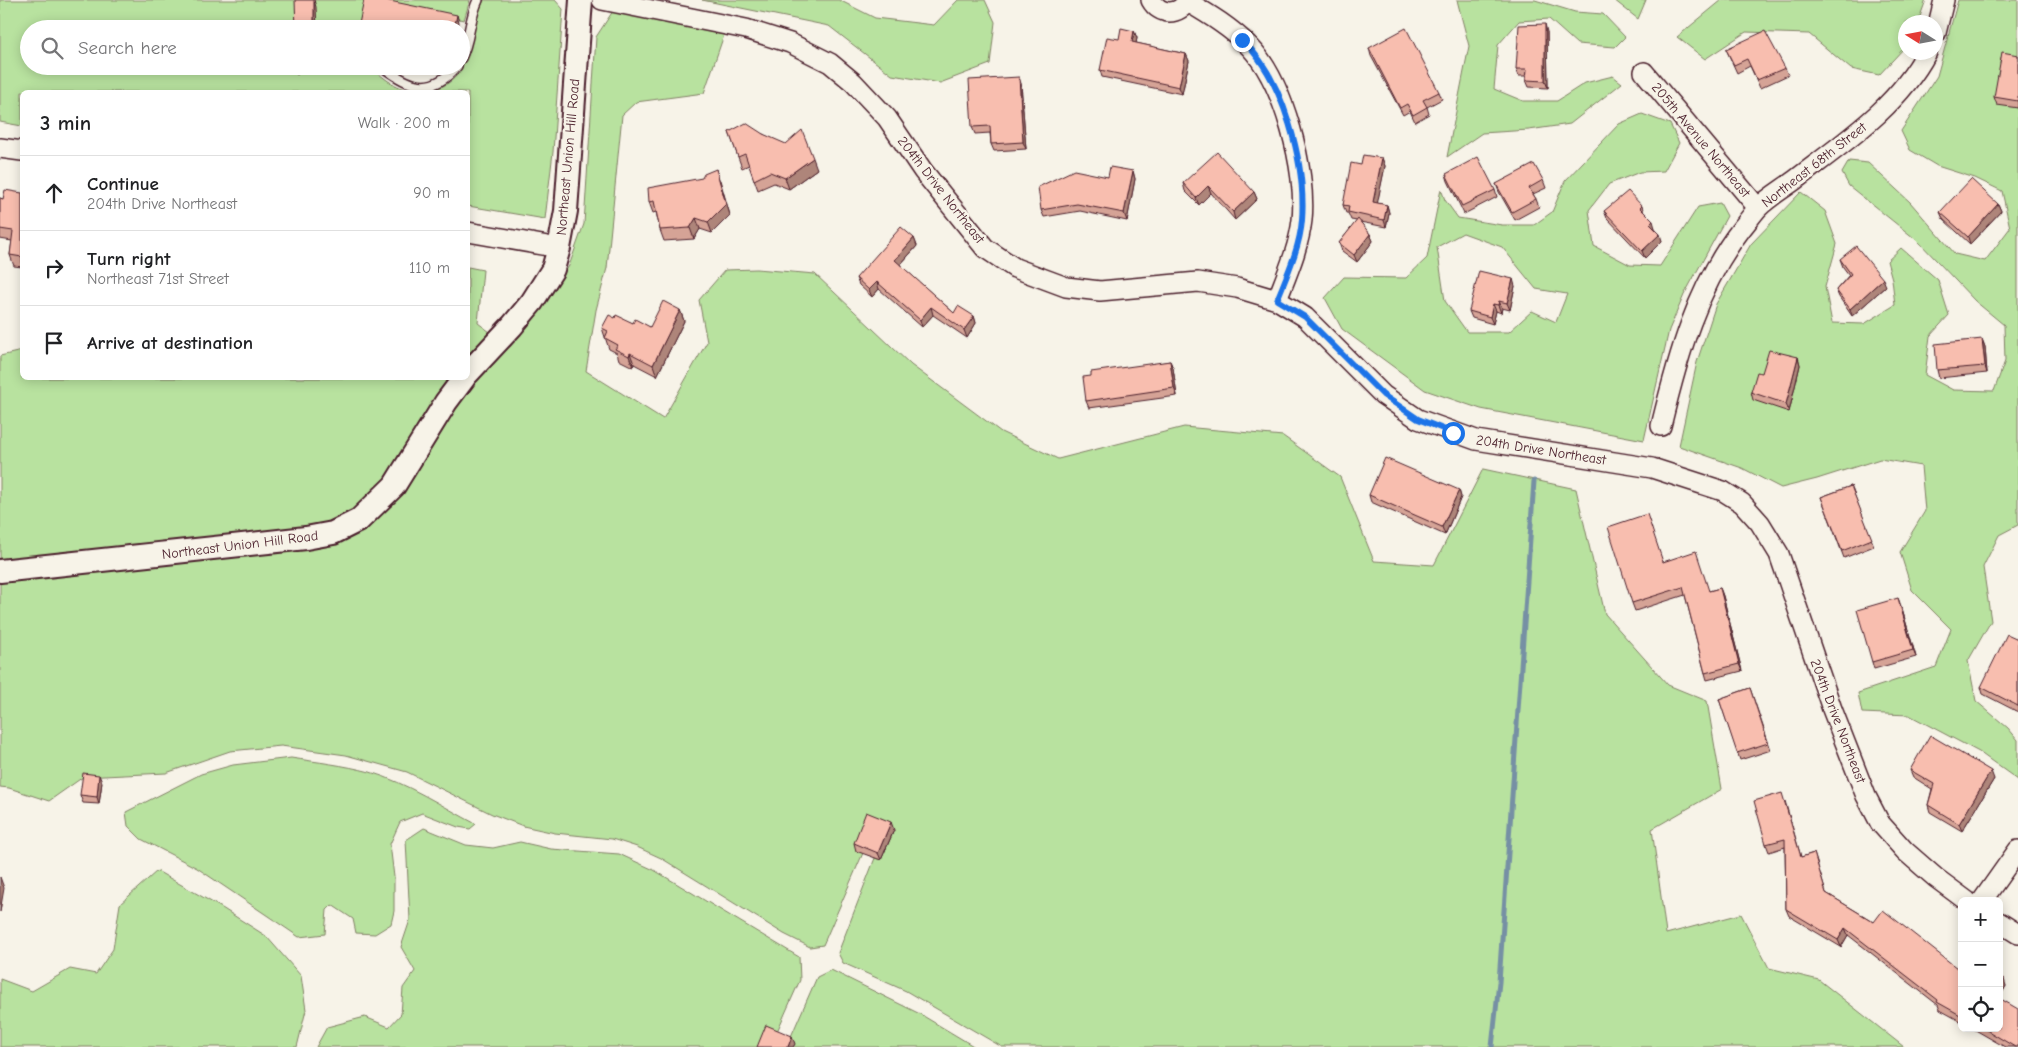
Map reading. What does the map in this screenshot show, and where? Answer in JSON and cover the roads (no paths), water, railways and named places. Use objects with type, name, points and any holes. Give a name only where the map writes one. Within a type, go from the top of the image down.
[{"type":"street","name":"Northeast Union Hill Road","points":[[470,371],[532,302],[552,269],[559,248],[566,211],[581,0]]},
{"type":"street","name":"204th Drive Northeast","points":[[602,0],[746,29],[790,43],[830,63],[853,82],[887,118],[923,171],[985,248],[1015,268],[1066,287],[1100,291],[1198,282],[1237,288],[1277,300],[1305,317],[1383,395],[1418,419],[1476,440],[1652,468],[1723,491],[1742,503],[1760,523],[1779,554],[1832,710],[1866,796],[1880,823],[1904,851],[1962,897]]},
{"type":"street","points":[[1151,0],[1156,8],[1169,12],[1183,8],[1188,1],[1221,22],[1250,48],[1268,75],[1290,122],[1301,177],[1302,221],[1294,254],[1277,300]]},
{"type":"street","points":[[1940,15],[1944,0]]},
{"type":"street","name":"Northeast 68th Street","points":[[1661,426],[1683,343],[1698,303],[1727,247],[1758,208],[1856,134],[1903,90],[1917,72],[1923,60]]},
{"type":"street","name":"205th Avenue Northeast","points":[[1644,72],[1758,208]]},
{"type":"street","points":[[0,148],[20,151]]},
{"type":"street","points":[[470,232],[559,248]]},
{"type":"street","name":"Northeast Union Hill Road","points":[[0,571],[306,538],[332,533],[359,520],[394,486],[446,402],[462,380]]},
{"type":"street","points":[[1985,897],[2018,850]]},
{"type":"street","points":[[2003,925],[2018,934]]},
{"type":"lane","points":[[470,28],[472,15],[478,0]]},
{"type":"lane","points":[[394,75],[406,84],[421,86],[436,83],[450,75]]},
{"type":"waterway","points":[[1492,1047],[1499,982],[1534,481]]}]
